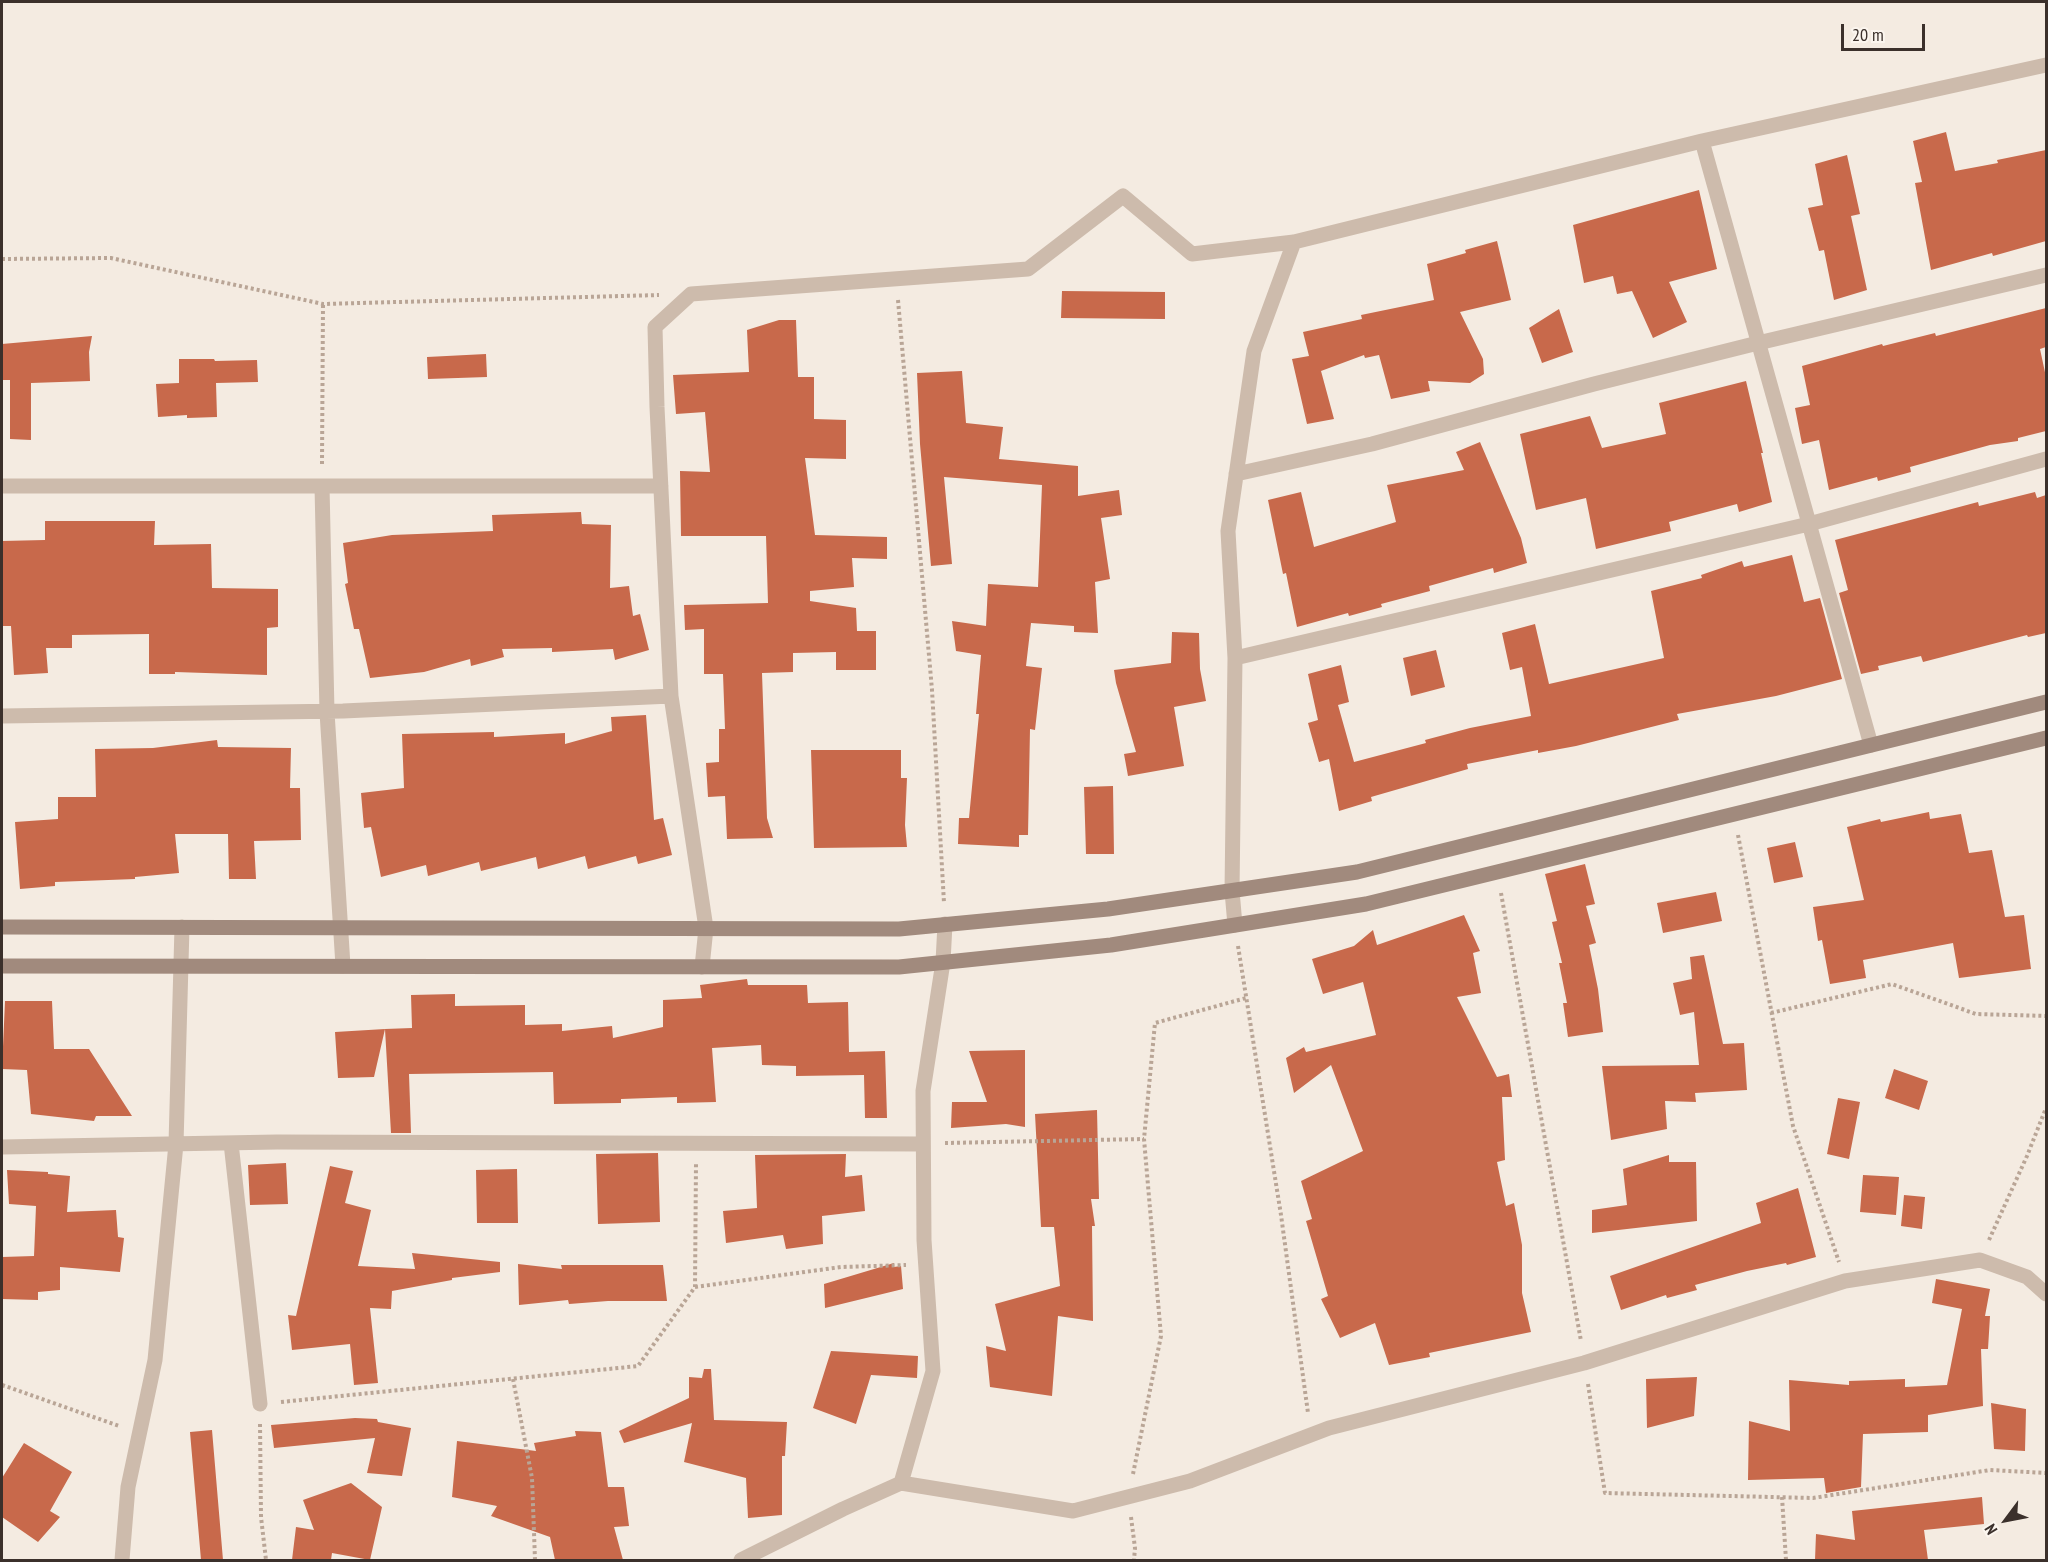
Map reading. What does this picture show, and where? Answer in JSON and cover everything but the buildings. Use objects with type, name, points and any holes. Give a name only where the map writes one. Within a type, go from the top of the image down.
[{"type":"main road","points":[[2,927],[899,929],[1108,909],[1357,872],[2046,702]]},
{"type":"main road","points":[[2,966],[899,967],[1111,945],[1366,904],[2046,738]]},
{"type":"street","points":[[702,967],[706,928],[671,696],[656,327],[691,294],[1028,269],[1123,196],[1192,254],[1294,242],[1702,141],[2046,65]]},
{"type":"street","points":[[1702,141],[1871,745]]},
{"type":"street","points":[[1235,925],[1232,891],[1235,658],[1228,531],[1254,351],[1294,242]]},
{"type":"street","points":[[1236,474],[1372,444],[1594,384],[2046,274]]},
{"type":"street","points":[[1235,658],[1809,524],[2046,459]]},
{"type":"street","points":[[2,486],[661,486]]},
{"type":"street","points":[[322,486],[327,712],[343,966]]},
{"type":"street","points":[[2,716],[327,712],[671,696]]},
{"type":"street","points":[[901,1483],[933,1371],[925,1264],[923,1090],[942,962],[945,924]]},
{"type":"street","points":[[122,1560],[128,1487],[155,1360],[176,1144],[182,927]]},
{"type":"street","points":[[2,1147],[231,1143],[923,1144]]},
{"type":"street","points":[[231,1143],[260,1404]]},
{"type":"street","points":[[741,1560],[901,1483],[1073,1511],[1190,1481],[1329,1428],[1584,1363],[1845,1281],[1980,1260],[2027,1277],[2046,1294]]},
{"type":"path","points":[[2,259],[111,258],[323,304],[691,294]]},
{"type":"path","points":[[896,279],[932,690],[945,924]]},
{"type":"path","points":[[322,486],[323,304]]},
{"type":"path","points":[[1734,814],[1793,1126],[1845,1281]]},
{"type":"path","points":[[1497,872],[1605,1493],[1813,1498],[1990,1470],[2046,1473]]},
{"type":"path","points":[[1235,925],[1281,1215],[1311,1435]]},
{"type":"path","points":[[1770,1013],[1892,984],[1976,1014],[2046,1016]]},
{"type":"path","points":[[1134,1560],[1135,1548],[1128,1497],[1161,1336],[1144,1139],[1155,1023],[1246,998]]},
{"type":"path","points":[[1980,1260],[2046,1108]]},
{"type":"path","points":[[923,1144],[1144,1139]]},
{"type":"path","points":[[266,1560],[261,1517],[260,1404],[638,1366],[695,1287],[696,1143]]},
{"type":"path","points":[[695,1287],[841,1267],[925,1264]]},
{"type":"path","points":[[513,1379],[532,1478],[536,1560]]},
{"type":"path","points":[[2,1385],[139,1434]]},
{"type":"path","points":[[1782,1497],[1786,1560]]}]
